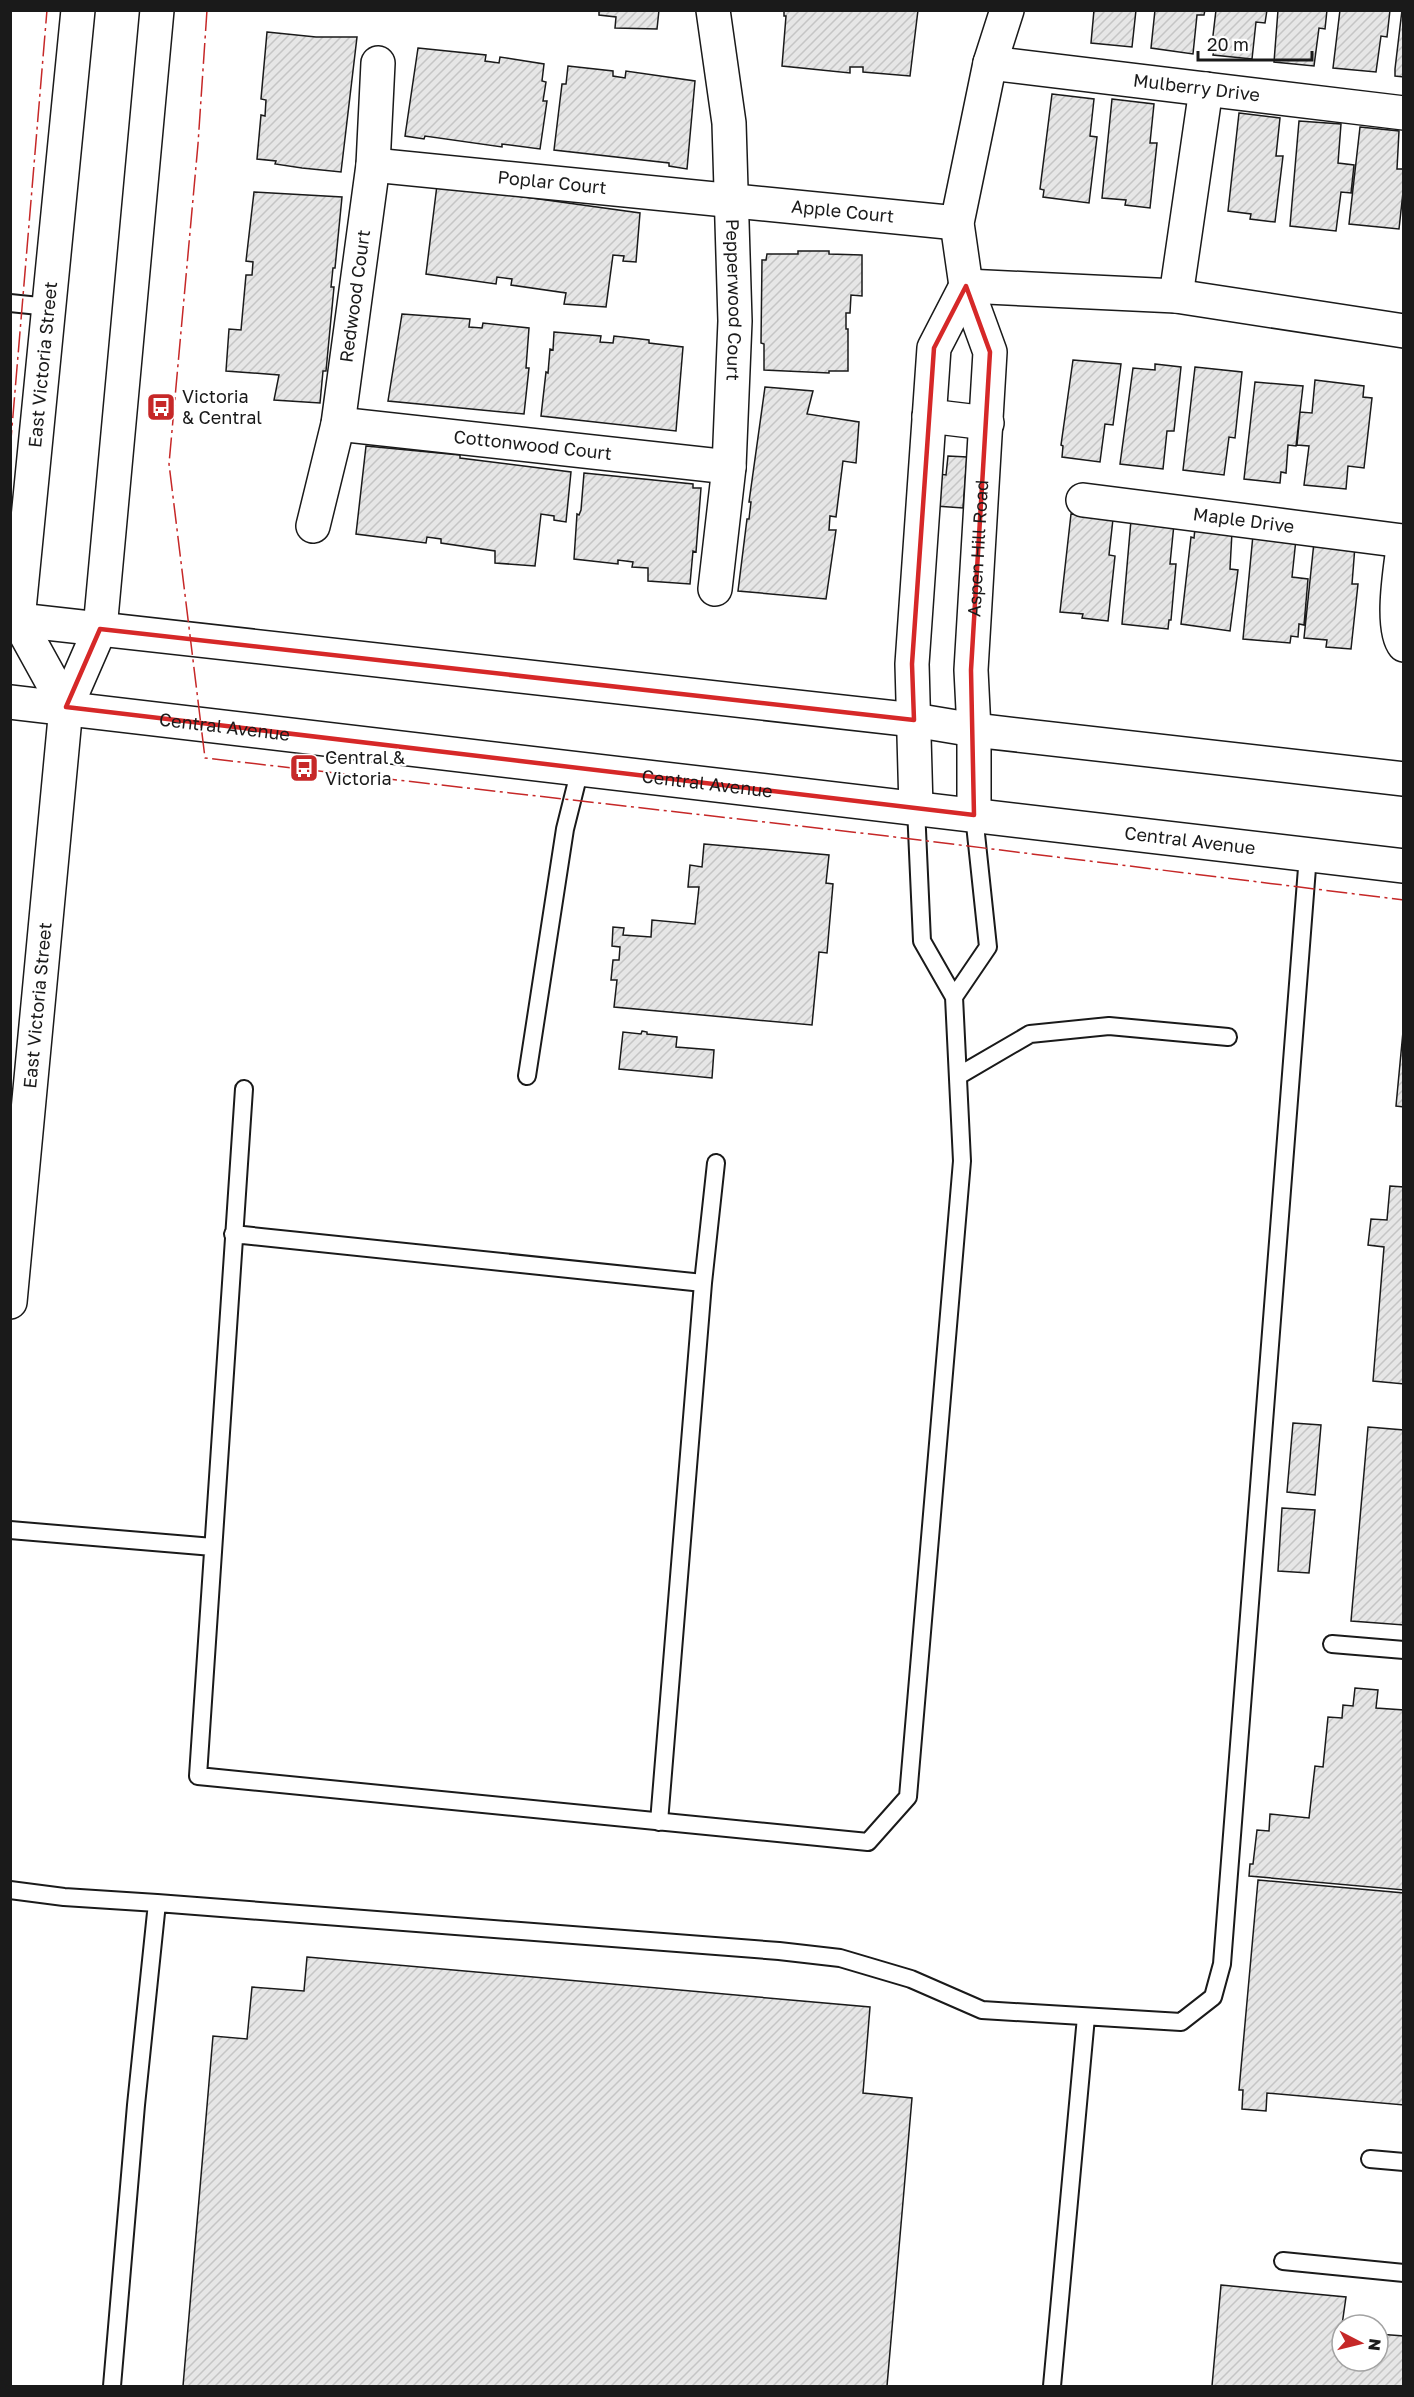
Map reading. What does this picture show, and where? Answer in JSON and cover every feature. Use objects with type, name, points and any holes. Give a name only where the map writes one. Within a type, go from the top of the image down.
[{"type":"street","name":"East Victoria Street","points":[[14,619],[49,307],[78,10]]},
{"type":"street","name":"East Victoria Street","points":[[10,1302],[66,707],[100,629],[157,10]]},
{"type":"street","name":"Pepperwood Court","points":[[713,10],[729,123],[735,321],[729,467],[715,590]]},
{"type":"street","name":"Aspen Hill Road","points":[[974,815],[971,670],[990,352],[966,286],[957,223],[990,63],[1007,10]]},
{"type":"street","name":"Redwood Court","points":[[314,526],[338,424],[373,165],[378,63]]},
{"type":"street","name":"Mulberry Drive","points":[[990,63],[1404,113]]},
{"type":"street","points":[[1176,296],[1206,90]]},
{"type":"street","name":"Poplar Court","points":[[373,165],[730,201]]},
{"type":"street","name":"Apple Court","points":[[730,201],[957,223]]},
{"type":"street","points":[[916,808],[912,664],[934,348],[966,286],[1176,296],[1404,331]]},
{"type":"street","points":[[929,416],[987,423]]},
{"type":"street","name":"Cottonwood Court","points":[[338,424],[729,467]]},
{"type":"street","name":"Maple Drive","points":[[1083,500],[1403,541]]},
{"type":"street","points":[[1403,541],[1397,604],[1398,639],[1404,645]]},
{"type":"street","points":[[14,619],[914,720],[974,730],[1404,779]]},
{"type":"street","points":[[14,619],[66,707]]},
{"type":"street","name":"Central Avenue","points":[[10,702],[1404,866]]},
{"type":"lane","points":[[10,303],[49,307]]},
{"type":"lane","points":[[527,1076],[565,829],[580,769]]},
{"type":"lane","points":[[244,1089],[198,1776],[868,1842],[908,1797],[962,1161],[954,997],[922,941],[916,808]]},
{"type":"lane","points":[[954,997],[988,947],[974,815]]},
{"type":"lane","points":[[10,1890],[64,1897],[779,1951],[840,1958],[911,1979],[982,2010],[1181,2022],[1213,1997],[1222,1964],[1308,855]]},
{"type":"lane","points":[[958,1076],[1030,1034],[1109,1026],[1228,1037]]},
{"type":"lane","points":[[659,1822],[703,1283],[717,1163]]},
{"type":"lane","points":[[233,1234],[703,1283]]},
{"type":"lane","points":[[10,1530],[213,1547]]},
{"type":"lane","points":[[1332,1644],[1404,1650]]},
{"type":"lane","points":[[112,2386],[136,2105],[157,1903]]},
{"type":"lane","points":[[1052,2386],[1086,2017]]},
{"type":"lane","points":[[1370,2159],[1404,2162]]},
{"type":"lane","points":[[1283,2261],[1404,2273]]},
{"type":"highlighted area","points":[[966,286],[990,352],[971,670],[974,815],[66,707],[100,629],[914,720],[912,664],[934,348]]},
{"type":"building","points":[[599,10],[659,10],[657,29],[615,28],[616,17],[599,15]]},
{"type":"building","points":[[784,10],[918,10],[910,76],[863,72],[863,67],[850,67],[850,73],[782,66],[786,16],[784,16]]},
{"type":"building","points":[[1094,10],[1136,10],[1132,47],[1091,43]]},
{"type":"building","points":[[1155,10],[1205,10],[1204,15],[1197,15],[1193,54],[1151,48]]},
{"type":"building","points":[[1216,10],[1267,10],[1265,23],[1256,22],[1252,59],[1213,55]]},
{"type":"building","points":[[1278,10],[1327,10],[1325,29],[1319,28],[1314,66],[1274,62]]},
{"type":"building","points":[[1340,10],[1390,10],[1387,37],[1381,36],[1376,72],[1333,68]]},
{"type":"building","points":[[1402,10],[1404,10],[1404,77],[1395,76]]},
{"type":"building","points":[[267,32],[316,37],[357,37],[341,172],[275,164],[276,161],[257,159],[261,115],[265,116],[266,100],[261,99]]},
{"type":"building","points":[[418,48],[486,55],[485,61],[499,63],[500,57],[544,64],[542,81],[546,82],[543,101],[547,101],[540,149],[502,144],[502,147],[425,136],[424,139],[405,136]]},
{"type":"building","points":[[568,66],[613,71],[613,76],[625,78],[626,71],[695,81],[687,169],[669,166],[669,163],[554,150],[562,84],[566,84]]},
{"type":"building","points":[[1052,94],[1094,99],[1090,136],[1097,137],[1089,203],[1043,197],[1044,190],[1040,189]]},
{"type":"building","points":[[1112,99],[1154,104],[1150,143],[1157,143],[1150,208],[1125,205],[1126,200],[1102,198]]},
{"type":"building","points":[[1239,113],[1280,118],[1276,156],[1283,156],[1275,222],[1250,219],[1251,214],[1228,211]]},
{"type":"building","points":[[1299,121],[1341,124],[1338,163],[1354,165],[1351,193],[1341,192],[1336,231],[1290,226]]},
{"type":"building","points":[[1360,127],[1399,131],[1397,169],[1404,169],[1404,183],[1399,229],[1349,224]]},
{"type":"building","points":[[437,185],[640,213],[636,262],[623,261],[624,256],[613,255],[606,307],[564,304],[566,293],[511,285],[512,279],[497,277],[496,284],[426,274]]},
{"type":"building","points":[[254,192],[342,197],[331,287],[334,287],[326,371],[323,371],[320,403],[274,400],[279,375],[226,371],[229,329],[241,330],[246,275],[252,275],[253,262],[246,261]]},
{"type":"building","points":[[798,251],[829,251],[829,254],[862,255],[862,296],[851,295],[850,313],[846,313],[848,371],[829,371],[829,373],[764,370],[764,344],[761,343],[762,260],[766,260],[767,254],[798,254]]},
{"type":"building","points":[[402,314],[470,319],[469,327],[482,328],[483,323],[529,328],[526,368],[529,368],[524,414],[388,401]]},
{"type":"building","points":[[554,332],[601,336],[600,342],[613,343],[614,336],[683,347],[676,431],[541,416]]},
{"type":"building","points":[[1073,360],[1121,364],[1113,425],[1105,424],[1100,462],[1062,457],[1063,446],[1061,445]]},
{"type":"building","points":[[1155,364],[1181,367],[1174,431],[1167,431],[1163,469],[1120,464],[1133,368],[1155,370]]},
{"type":"building","points":[[1195,367],[1242,372],[1235,438],[1229,437],[1224,475],[1183,470]]},
{"type":"building","points":[[1315,380],[1364,386],[1363,397],[1372,398],[1364,468],[1348,466],[1346,489],[1304,485],[1309,446],[1297,445],[1300,412],[1312,413]]},
{"type":"building","points":[[1255,382],[1303,386],[1296,446],[1288,445],[1286,473],[1281,472],[1280,483],[1244,479]]},
{"type":"building","points":[[765,387],[813,391],[807,414],[859,422],[856,463],[843,461],[836,517],[830,516],[829,530],[836,530],[826,599],[738,591]]},
{"type":"building","points":[[366,446],[460,455],[460,458],[571,472],[566,522],[554,520],[554,516],[541,514],[535,566],[495,563],[495,551],[441,543],[441,539],[427,537],[426,543],[356,534]]},
{"type":"building","points":[[948,456],[967,457],[963,508],[936,506],[939,474],[946,475]]},
{"type":"building","points":[[584,473],[693,484],[693,488],[701,488],[696,552],[693,551],[690,584],[648,581],[648,568],[632,567],[633,562],[618,560],[618,564],[574,559],[577,514],[579,515],[581,510]]},
{"type":"building","points":[[1071,514],[1113,519],[1109,555],[1115,556],[1108,621],[1082,618],[1083,614],[1060,612]]},
{"type":"building","points":[[1131,520],[1174,524],[1170,564],[1176,564],[1171,620],[1169,620],[1168,629],[1122,624]]},
{"type":"building","points":[[1195,528],[1232,532],[1230,569],[1238,570],[1230,631],[1181,624],[1191,537],[1194,538]]},
{"type":"building","points":[[1253,535],[1296,539],[1292,577],[1308,579],[1304,625],[1299,624],[1298,637],[1291,636],[1290,643],[1243,639]]},
{"type":"building","points":[[1314,542],[1355,546],[1352,584],[1358,584],[1351,649],[1326,647],[1327,640],[1304,638]]},
{"type":"building","points":[[704,844],[829,855],[826,883],[833,884],[827,953],[819,952],[812,1025],[614,1007],[617,980],[611,980],[613,960],[619,960],[620,947],[612,946],[613,927],[624,928],[623,935],[651,937],[652,920],[695,924],[699,887],[688,887],[690,865],[702,867]]},
{"type":"building","points":[[1404,1021],[1404,1107],[1396,1106]]},
{"type":"building","points":[[642,1031],[647,1034],[677,1037],[676,1047],[714,1050],[712,1078],[619,1069],[623,1032],[641,1034]]},
{"type":"building","points":[[1390,1186],[1404,1187],[1404,1384],[1373,1381],[1384,1247],[1368,1245],[1371,1219],[1387,1220]]},
{"type":"building","points":[[1293,1423],[1321,1425],[1315,1495],[1287,1492]]},
{"type":"building","points":[[1368,1427],[1404,1430],[1404,1625],[1351,1621]]},
{"type":"building","points":[[1282,1508],[1315,1510],[1309,1573],[1278,1571]]},
{"type":"building","points":[[1355,1688],[1378,1690],[1376,1708],[1404,1710],[1404,1890],[1249,1876],[1250,1864],[1253,1864],[1257,1830],[1269,1831],[1270,1814],[1309,1818],[1315,1766],[1323,1767],[1328,1717],[1342,1718],[1343,1705],[1353,1706]]},
{"type":"building","points":[[1258,1880],[1404,1893],[1404,2105],[1267,2093],[1266,2111],[1242,2109],[1243,2090],[1239,2090]]},
{"type":"building","points":[[307,1957],[870,2007],[863,2093],[912,2098],[887,2386],[183,2386],[213,2036],[247,2039],[252,1987],[304,1991]]},
{"type":"building","points":[[1221,2285],[1346,2297],[1344,2313],[1330,2313],[1330,2373],[1390,2373],[1390,2335],[1404,2336],[1404,2386],[1212,2386]]},
{"type":"power","points":[[10,451],[47,10]]},
{"type":"power","points":[[207,10],[198,144],[169,464],[205,758],[887,836],[1404,900]]},
{"type":"place","name":"Victoria & Central","points":[[161,407]]},
{"type":"place","name":"Central & Victoria","points":[[304,768]]}]
